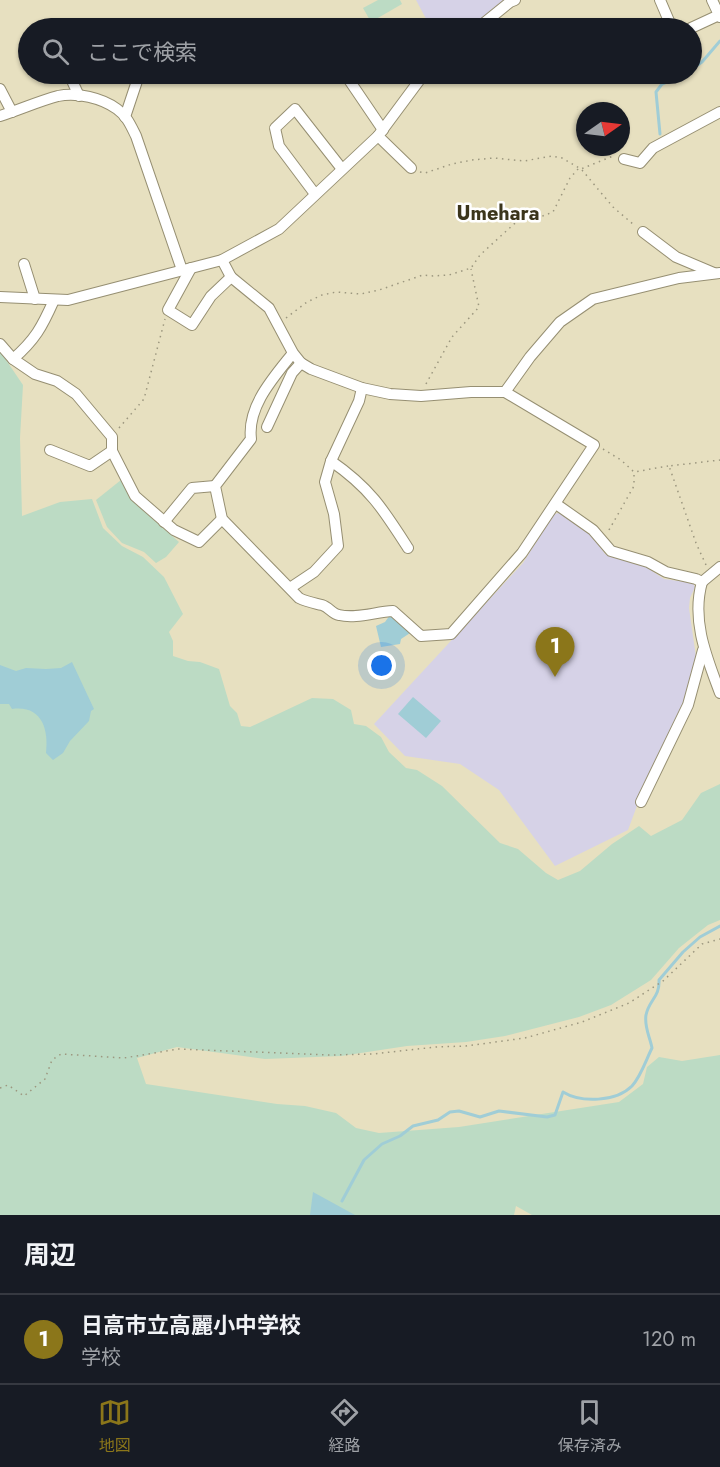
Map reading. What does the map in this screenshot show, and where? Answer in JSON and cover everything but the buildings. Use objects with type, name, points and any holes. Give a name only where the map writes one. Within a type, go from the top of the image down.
[{"type":"street","points":[[490,18],[515,0]]},
{"type":"street","points":[[660,0],[668,18]]},
{"type":"street","points":[[702,23],[720,16],[712,0]]},
{"type":"street","points":[[74,84],[79,96]]},
{"type":"street","points":[[125,117],[136,84]]},
{"type":"street","points":[[351,84],[380,133],[411,168]]},
{"type":"street","points":[[0,297],[68,300],[222,260],[279,230],[380,133],[417,84]]},
{"type":"street","points":[[0,89],[12,112]]},
{"type":"street","points":[[0,117],[59,96],[79,96],[101,101],[118,110],[129,122],[136,136],[187,269],[168,310],[192,325],[210,296],[231,277]]},
{"type":"street","points":[[315,194],[279,146],[274,128],[295,109],[342,169]]},
{"type":"street","points":[[624,159],[640,163],[653,148],[720,112]]},
{"type":"street","points":[[643,232],[676,257],[718,273]]},
{"type":"street","points":[[215,486],[222,519],[299,598],[325,606],[340,616],[361,616],[393,611],[421,636],[451,634],[522,553],[594,445],[505,392],[421,396],[390,394],[362,388],[311,369],[301,363],[293,353],[269,308],[231,277],[222,260]]},
{"type":"street","points":[[24,264],[35,299]]},
{"type":"street","points":[[505,392],[530,357],[560,322],[593,299],[679,278],[718,273]]},
{"type":"street","points":[[13,359],[30,344],[43,325],[54,300]]},
{"type":"street","points":[[0,344],[13,359],[34,374],[57,381],[76,394],[112,437],[112,451],[135,496],[174,530],[199,542],[222,519]]},
{"type":"street","points":[[164,522],[192,488],[215,486],[251,439],[249,426],[259,402],[293,353]]},
{"type":"street","points":[[267,427],[292,373],[301,363]]},
{"type":"street","points":[[290,588],[314,572],[338,546],[334,514],[326,487],[332,461],[359,401],[362,388]]},
{"type":"street","points":[[50,450],[90,466],[112,451]]},
{"type":"street","points":[[332,461],[354,477],[380,504],[408,548]]},
{"type":"street","points":[[556,504],[593,530],[611,550],[648,562],[666,572],[702,582]]},
{"type":"street","points":[[716,570],[702,582],[698,617],[704,650],[720,693]]},
{"type":"street","points":[[641,802],[688,705],[704,650]]},
{"type":"path","points":[[411,168],[426,173],[472,160],[494,158],[524,161],[552,156],[562,158],[580,169],[613,207],[643,232]]},
{"type":"path","points":[[278,323],[307,302],[322,295],[336,292],[361,294],[423,275],[449,275],[471,268],[480,255],[514,224],[553,212],[570,178],[580,169],[613,156],[624,159]]},
{"type":"path","points":[[421,396],[452,337],[479,308],[471,268]]},
{"type":"path","points":[[112,437],[144,399],[168,310]]},
{"type":"path","points":[[594,445],[612,454],[634,472]]},
{"type":"path","points":[[634,472],[669,465],[720,460]]},
{"type":"path","points":[[669,465],[696,543],[716,570]]},
{"type":"path","points":[[602,539],[629,497],[634,486],[634,472]]},
{"type":"path","points":[[0,1088],[8,1085],[24,1096],[45,1079],[52,1060],[61,1054],[124,1058],[178,1049],[309,1055],[373,1054],[436,1047],[466,1047],[525,1038],[582,1022],[629,1003],[663,981],[702,944],[720,939]]},
{"type":"shaded area","points":[[416,0],[505,0],[482,18],[426,18]]},
{"type":"shaded area","points":[[559,513],[591,532],[605,554],[646,567],[664,579],[693,583],[695,587],[689,608],[696,657],[689,696],[644,787],[628,830],[555,866],[499,790],[460,764],[405,756],[374,724],[523,563],[554,514]]},
{"type":"green space","points":[[378,0],[400,0],[402,4],[378,18],[369,18],[363,8]]},
{"type":"green space","points":[[0,351],[23,385],[20,438],[22,516],[60,502],[92,499],[103,528],[122,546],[143,557],[164,577],[183,614],[169,632],[173,641],[173,656],[219,669],[230,706],[237,713],[241,726],[250,727],[312,698],[333,699],[351,710],[354,724],[366,726],[381,737],[389,752],[406,768],[417,770],[442,786],[500,843],[518,849],[546,873],[558,880],[580,871],[612,844],[639,826],[651,836],[682,820],[701,793],[720,784],[720,920],[708,925],[679,948],[651,980],[611,1005],[579,1017],[505,1036],[466,1042],[407,1046],[341,1056],[265,1059],[177,1047],[137,1058],[146,1084],[277,1104],[305,1106],[336,1113],[356,1128],[379,1133],[459,1127],[619,1102],[643,1084],[647,1067],[659,1057],[682,1061],[720,1055],[720,1215],[532,1215],[516,1206],[514,1215],[0,1215]]},
{"type":"green space","points":[[121,480],[138,506],[179,542],[166,557],[156,563],[144,552],[122,543],[107,527],[96,500]]},
{"type":"water","points":[[390,615],[410,633],[401,639],[400,644],[381,647],[376,626],[385,622]]},
{"type":"water","points":[[72,662],[94,709],[91,711],[89,721],[70,741],[63,753],[53,760],[46,753],[46,735],[41,720],[30,711],[12,709],[9,704],[0,704],[0,665],[16,671],[26,668],[61,668]]},
{"type":"water","points":[[413,697],[441,721],[426,738],[398,714]]},
{"type":"water","points":[[313,1192],[355,1215],[310,1215]]},
{"type":"waterway","points":[[702,62],[720,41]]},
{"type":"waterway","points":[[660,134],[656,92],[662,84]]},
{"type":"waterway","points":[[342,1201],[364,1160],[382,1144],[400,1136],[413,1126],[438,1120],[450,1112],[459,1111],[480,1117],[499,1111],[547,1117],[555,1115],[563,1092],[579,1098],[598,1099],[617,1095],[632,1086],[652,1048],[646,1028],[646,1015],[658,991],[659,980],[683,952],[700,937],[720,926]]},
{"type":"place","name":"日高市立高麗小中学校","points":[[555,677]]},
{"type":"district","name":"Umehara","points":[[498,213]]}]
